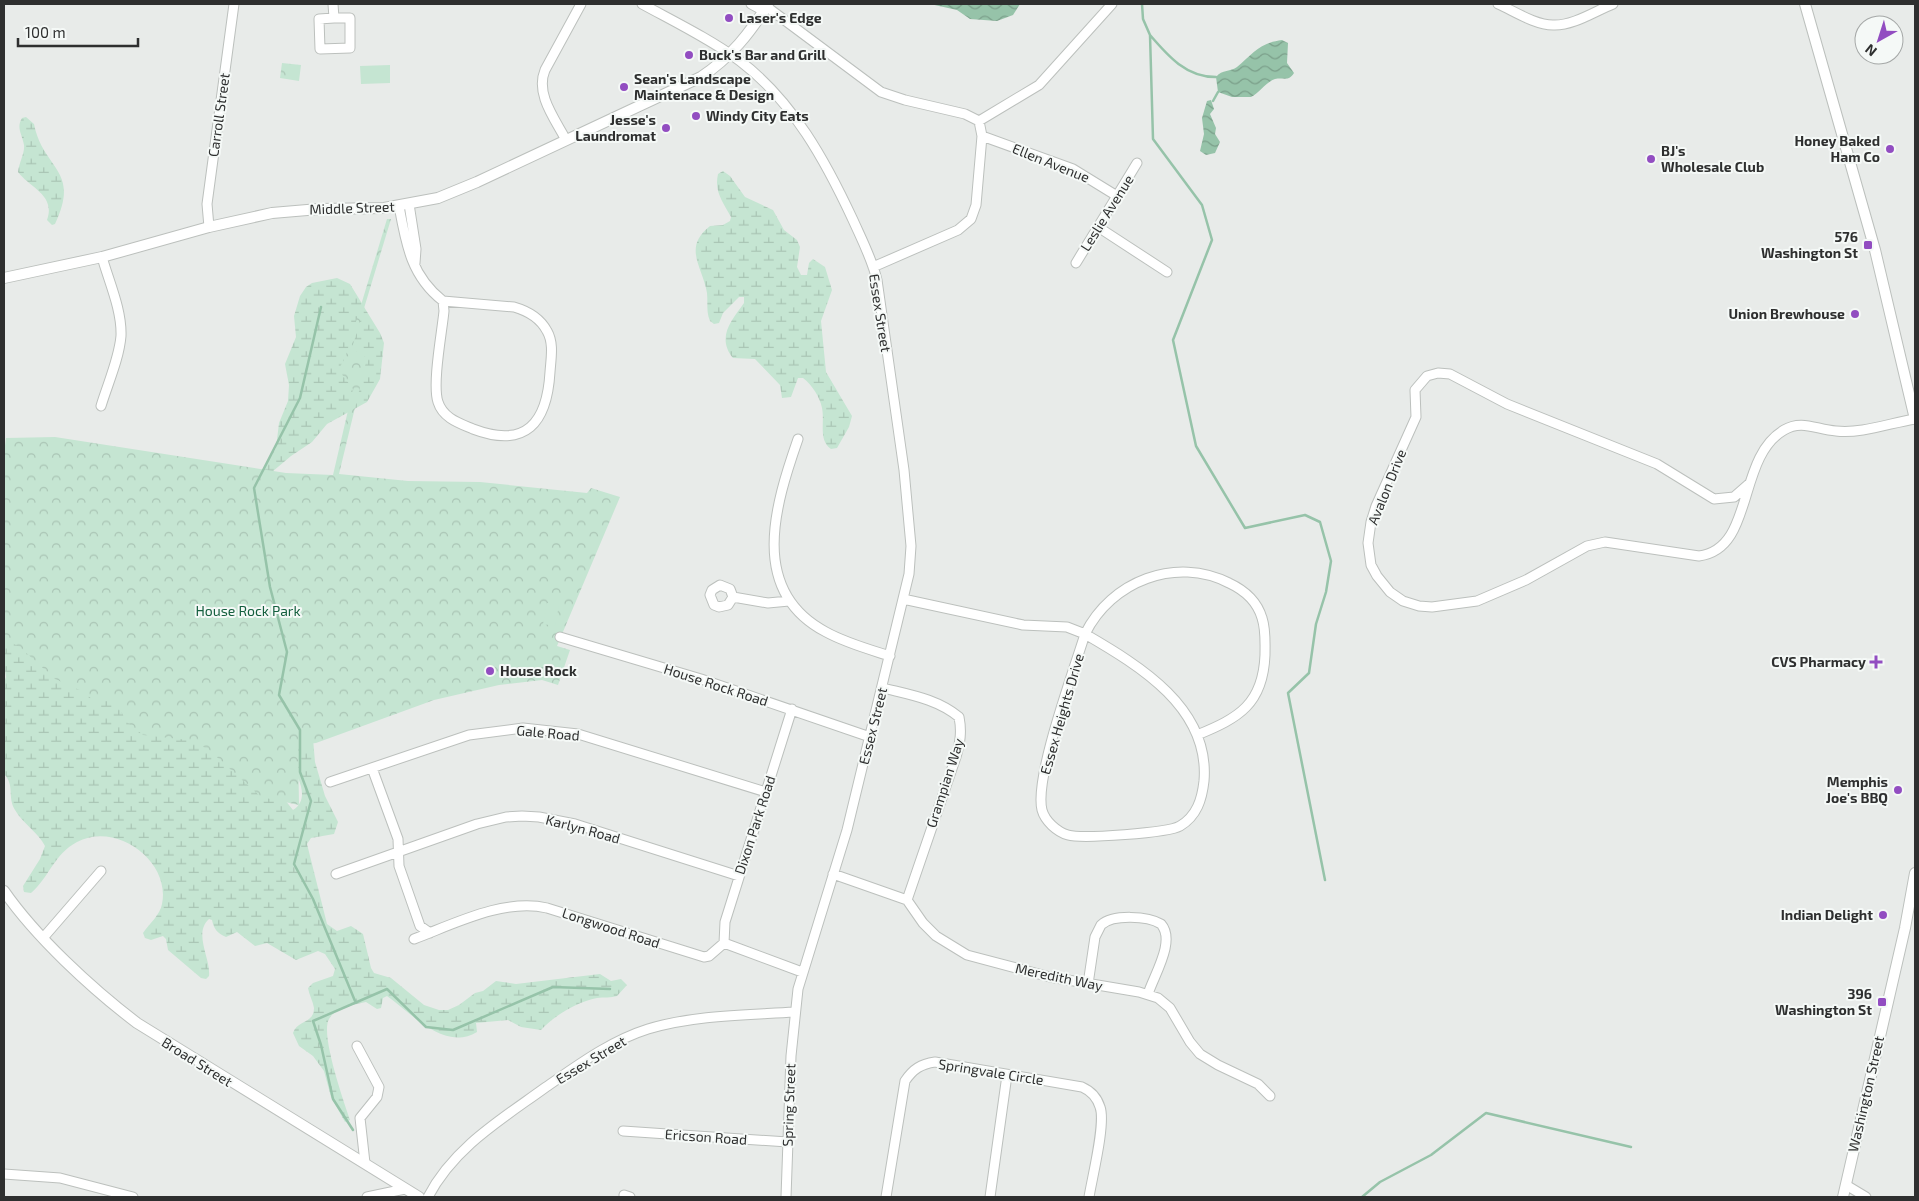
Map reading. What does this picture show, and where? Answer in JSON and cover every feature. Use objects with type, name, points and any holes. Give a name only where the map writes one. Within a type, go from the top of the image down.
[{"type":"main road","points":[[1805,4],[1875,250],[1915,419]]},
{"type":"main road","name":"Middle Street","points":[[4,278],[102,257],[209,227],[286,211],[404,205],[454,191],[702,77],[731,55],[747,37],[766,7]]},
{"type":"main road","name":"Washington Street","points":[[1843,1197],[1905,928],[1915,873]]},
{"type":"main road","name":"Broad Street","points":[[4,891],[19,912],[43,938],[103,995],[137,1023],[419,1197]]},
{"type":"street","name":"Carroll Street","points":[[209,227],[207,204],[234,4]]},
{"type":"street","points":[[333,4],[334,18]]},
{"type":"street","points":[[566,140],[547,102],[541,82],[545,70],[581,4]]},
{"type":"street","name":"Essex Street","points":[[428,1197],[449,1166],[482,1133],[567,1072],[616,1042],[662,1026],[702,1020],[794,1012],[802,972],[847,830],[883,688],[911,560],[904,470],[873,267],[835,182],[814,146],[764,82],[731,55],[642,4]]},
{"type":"street","points":[[751,4],[766,7],[881,92],[904,100],[964,114],[979,121]]},
{"type":"street","points":[[979,121],[1039,85],[1112,4]]},
{"type":"street","points":[[1498,4],[1541,23],[1554,26],[1571,22],[1613,4]]},
{"type":"street","points":[[319,18],[334,18],[350,18],[350,48],[320,49],[319,18]]},
{"type":"street","points":[[873,267],[958,230],[968,223],[976,204],[982,136],[979,121]]},
{"type":"street","name":"Ellen Avenue","points":[[982,136],[1074,169],[1117,196]]},
{"type":"street","name":"Leslie Avenue","points":[[1076,263],[1137,163]]},
{"type":"street","points":[[404,205],[416,249],[415,264],[423,282],[443,301],[514,307],[524,310],[541,322],[547,331],[552,344],[549,396],[545,408],[532,426],[510,435],[492,435],[457,422],[440,408],[436,393],[444,311],[443,301]]},
{"type":"street","points":[[1098,227],[1167,272]]},
{"type":"street","points":[[101,406],[116,359],[121,334],[118,312],[102,257]]},
{"type":"street","name":"Avalon Drive","points":[[1750,482],[1734,498],[1714,499],[1657,464],[1516,408],[1450,374],[1438,372],[1427,376],[1415,390],[1416,417],[1371,522],[1368,544],[1369,556],[1371,565],[1382,584],[1403,601],[1419,606],[1451,606],[1477,601],[1499,593],[1595,543],[1629,544],[1699,556],[1714,553],[1722,548],[1733,534],[1750,482],[1764,449],[1776,435],[1792,426],[1811,425],[1843,432],[1915,419]]},
{"type":"street","points":[[798,439],[777,504],[774,537],[776,566],[789,601],[805,619],[825,632],[890,656]]},
{"type":"street","points":[[1085,634],[1104,606],[1118,594],[1135,583],[1153,576],[1174,573],[1200,573],[1219,578],[1246,593],[1262,616],[1265,631],[1264,667],[1259,689],[1244,711],[1216,727],[1197,735]]},
{"type":"street","points":[[733,597],[768,603],[789,601]]},
{"type":"street","name":"Essex Heights Drive","points":[[903,599],[1014,623],[1068,627],[1085,634],[1140,668],[1157,682],[1175,700],[1197,735],[1203,753],[1203,790],[1200,804],[1189,819],[1179,827],[1164,832],[1070,836],[1058,832],[1042,810],[1044,770],[1085,634]]},
{"type":"street","name":"House Rock Road","points":[[560,637],[792,709],[870,737]]},
{"type":"street","name":"Grampian Way","points":[[883,688],[919,696],[945,706],[960,717],[962,736],[956,757],[907,900]]},
{"type":"street","name":"Dixon Park Road","points":[[724,942],[725,922],[792,709]]},
{"type":"street","name":"Gale Road","points":[[330,782],[469,735],[505,729],[547,730],[597,739],[766,792]]},
{"type":"street","points":[[372,768],[398,839],[399,866],[420,926],[430,934]]},
{"type":"street","name":"Karlyn Road","points":[[336,874],[492,820],[506,817],[538,817],[575,824],[739,876]]},
{"type":"street","points":[[43,938],[101,871]]},
{"type":"street","points":[[833,874],[907,900]]},
{"type":"street","name":"Meredith Way","points":[[907,900],[936,936],[967,955],[1088,984],[1148,994],[1158,998],[1170,1008],[1190,1042],[1200,1054],[1218,1065],[1258,1084],[1270,1096]]},
{"type":"street","name":"Longwood Road","points":[[414,939],[504,907],[522,904],[546,908],[704,957],[709,956],[724,942]]},
{"type":"street","points":[[1088,984],[1095,937],[1101,925],[1114,919],[1147,919],[1161,924],[1166,935],[1166,944],[1148,994]]},
{"type":"street","points":[[724,942],[802,972]]},
{"type":"street","name":"Spring Street","points":[[786,1197],[794,1012]]},
{"type":"street","points":[[357,1046],[379,1087],[377,1097],[360,1118],[365,1163]]},
{"type":"street","name":"Springvale Circle","points":[[886,1197],[903,1089],[911,1072],[924,1063],[936,1062],[1082,1087],[1090,1090],[1096,1098],[1102,1116],[1089,1197]]},
{"type":"street","points":[[990,1197],[1007,1075]]},
{"type":"street","name":"Ericson Road","points":[[623,1131],[788,1142]]},
{"type":"street","points":[[4,1174],[60,1178],[134,1197]]},
{"type":"street","points":[[1846,1185],[1866,1197]]},
{"type":"street","points":[[367,1197],[405,1189]]},
{"type":"green space","points":[[282,63],[301,65],[299,81],[280,78]]},
{"type":"green space","points":[[390,65],[390,83],[361,84],[360,66]]},
{"type":"green space","points":[[26,117],[34,124],[45,151],[62,180],[64,192],[62,206],[55,224],[52,225],[47,220],[49,211],[45,198],[18,172],[24,148],[20,122],[22,118]]},
{"type":"green space","points":[[723,171],[730,176],[745,197],[773,210],[784,230],[797,240],[800,247],[797,267],[801,275],[807,275],[809,263],[813,259],[825,267],[832,290],[821,321],[826,372],[852,416],[849,427],[837,448],[831,449],[825,441],[821,404],[815,392],[803,378],[798,378],[791,397],[782,398],[780,385],[755,359],[733,358],[728,350],[726,336],[728,329],[744,303],[744,297],[739,297],[723,313],[719,323],[714,324],[710,321],[707,293],[696,258],[696,250],[697,242],[710,226],[723,225],[730,221],[731,217],[720,197],[717,186],[718,174]]},
{"type":"green space","name":"House Rock Park","points":[[387,219],[391,219],[352,348],[367,358],[339,474],[408,481],[480,482],[587,493],[591,488],[620,497],[557,646],[570,650],[558,685],[542,680],[499,685],[434,700],[316,743],[298,745],[299,805],[261,797],[208,749],[188,740],[143,735],[127,722],[110,693],[96,703],[84,692],[55,679],[22,649],[4,637],[4,453],[6,438],[55,437],[286,473],[333,475],[353,389],[341,373],[337,372],[345,358]]},
{"type":"green space","points":[[337,278],[350,284],[380,333],[384,343],[380,379],[367,402],[327,424],[312,442],[272,472],[261,473],[276,448],[279,423],[288,401],[289,385],[285,364],[296,337],[294,316],[300,296],[306,287],[312,283]]},
{"type":"green space","points":[[4,462],[185,730],[281,795],[293,810],[299,804],[302,797],[302,789],[295,772],[281,749],[313,739],[315,762],[325,796],[338,822],[334,834],[311,838],[307,844],[327,924],[337,931],[351,926],[363,934],[371,968],[374,973],[391,978],[424,1005],[439,1010],[448,1010],[459,1005],[496,981],[516,984],[600,974],[611,981],[621,979],[627,985],[617,996],[597,998],[574,1006],[553,1019],[541,1030],[521,1027],[508,1020],[476,1023],[477,1032],[465,1037],[441,1034],[429,1028],[387,996],[383,998],[381,1008],[377,1009],[366,1002],[340,1009],[329,1019],[327,1027],[330,1053],[350,1120],[345,1122],[331,1097],[324,1071],[313,1056],[299,1046],[293,1033],[313,1013],[314,1008],[308,988],[313,983],[333,976],[335,969],[325,954],[318,951],[296,960],[267,943],[255,946],[237,932],[226,937],[216,930],[212,920],[209,919],[204,925],[202,939],[209,976],[206,979],[201,978],[168,950],[166,939],[163,936],[151,940],[145,938],[143,933],[157,915],[162,904],[163,888],[158,873],[138,849],[123,841],[108,837],[92,837],[69,847],[31,893],[24,892],[23,886],[40,859],[45,846],[15,810],[11,800],[9,782],[4,774],[4,682],[6,677],[4,664]]},
{"type":"green space","points":[[547,603],[559,605],[555,626],[543,624]]},
{"type":"water","points":[[930,4],[1020,4],[1013,15],[997,21],[970,19],[957,10]]},
{"type":"water","points":[[1282,40],[1288,43],[1287,63],[1294,73],[1290,77],[1272,80],[1251,97],[1232,97],[1218,92],[1216,77],[1218,74],[1235,69],[1262,46]]},
{"type":"water","points":[[1211,100],[1214,109],[1210,114],[1216,128],[1215,134],[1220,142],[1215,153],[1206,155],[1200,151],[1204,134],[1202,118],[1207,101]]},
{"type":"waterway","points":[[1142,4],[1143,19],[1150,35],[1153,139],[1202,205],[1212,240],[1173,340],[1196,446],[1245,528],[1305,515],[1320,522],[1331,561],[1326,592],[1316,624],[1309,673],[1288,693],[1325,880]]},
{"type":"waterway","points":[[1150,35],[1178,64],[1196,73],[1216,77]]},
{"type":"waterway","points":[[1213,101],[1218,92]]},
{"type":"waterway","points":[[321,307],[300,398],[254,488],[270,587],[287,652],[279,695],[300,730],[300,772],[311,801],[294,864],[313,899],[355,1001]]},
{"type":"waterway","points":[[353,1130],[333,1099],[321,1045],[313,1021],[387,989],[426,1027],[453,1030],[553,987],[610,989]]},
{"type":"waterway","points":[[1362,1197],[1380,1182],[1431,1155],[1486,1113],[1631,1147]]},
{"type":"place","name":"Laser's Edge","points":[[729,18]]},
{"type":"place","name":"Buck's Bar and Grill","points":[[689,55]]},
{"type":"place","name":"Sean's Landscape Maintenace & Design","points":[[624,87]]},
{"type":"place","name":"Windy City Eats","points":[[696,116]]},
{"type":"place","name":"Jesse's Laundromat","points":[[666,128]]},
{"type":"place","name":"Honey Baked Ham Co","points":[[1890,149]]},
{"type":"place","name":"BJ's Wholesale Club","points":[[1651,159]]},
{"type":"place","name":"576 Washington St","points":[[1868,245]]},
{"type":"place","name":"Union Brewhouse","points":[[1855,314]]},
{"type":"place","name":"CVS Pharmacy","points":[[1876,662]]},
{"type":"place","name":"House Rock","points":[[490,671]]},
{"type":"place","name":"Memphis Joe's BBQ","points":[[1898,790]]},
{"type":"place","name":"Indian Delight","points":[[1883,915]]},
{"type":"place","name":"396 Washington St","points":[[1882,1002]]}]
